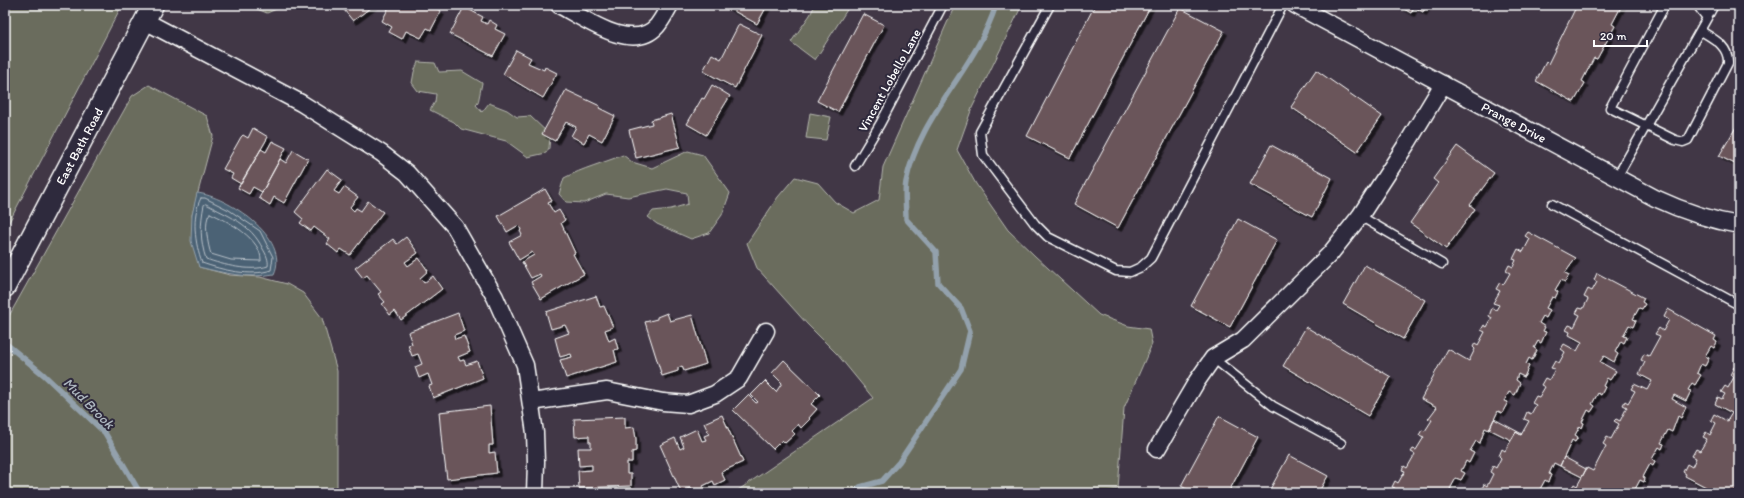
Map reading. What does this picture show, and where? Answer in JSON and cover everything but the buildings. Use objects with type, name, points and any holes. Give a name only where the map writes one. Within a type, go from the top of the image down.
[{"type":"street","points":[[559,5],[611,33],[630,37],[645,35],[657,27],[670,5]]},
{"type":"street","name":"Prange Drive","points":[[1295,5],[1617,178],[1680,210],[1720,222],[1739,225]]},
{"type":"street","points":[[149,13],[301,103],[381,153],[407,173],[455,227],[495,297],[525,365],[531,402],[536,462],[535,493]]},
{"type":"street","name":"East Bath Road","points":[[5,287],[149,13]]},
{"type":"street","points":[[1157,449],[1196,380],[1213,358],[1243,340],[1330,254],[1360,216],[1408,142],[1443,84]]},
{"type":"street","points":[[531,402],[607,391],[663,402],[688,404],[715,394],[739,378],[766,331]]},
{"type":"lane","name":"Vincent Lobello Lane","points":[[855,166],[880,124],[944,5]]},
{"type":"lane","points":[[1050,5],[980,132],[983,155],[1035,224],[1048,236],[1116,271],[1130,272],[1141,267],[1151,258],[1283,5]]},
{"type":"lane","points":[[1665,5],[1610,108],[1675,140],[1683,142],[1688,140],[1728,63],[1728,54],[1723,46],[1701,31]]},
{"type":"lane","points":[[1697,5],[1707,18]]},
{"type":"lane","points":[[1617,178],[1701,31],[1714,5]]},
{"type":"lane","points":[[1552,204],[1739,305]]},
{"type":"lane","points":[[1360,216],[1442,264]]},
{"type":"lane","points":[[1213,358],[1273,406],[1341,443]]},
{"type":"green space","points":[[5,5],[122,5],[5,230]]},
{"type":"green space","points":[[247,5],[286,5],[267,13]]},
{"type":"green space","points":[[815,5],[850,5],[815,60],[791,42],[810,15]]},
{"type":"green space","points":[[955,5],[1022,5],[972,108],[957,150],[976,184],[1008,230],[1099,315],[1128,326],[1149,329],[1152,344],[1124,408],[1118,489],[1101,493],[734,493],[873,398],[837,354],[807,324],[757,268],[747,243],[778,197],[795,177],[818,183],[835,202],[854,213],[879,200],[883,167]]},
{"type":"green space","points":[[418,62],[435,63],[439,72],[462,71],[482,83],[478,103],[476,105],[482,112],[489,103],[507,110],[517,117],[530,116],[550,135],[549,148],[546,153],[528,157],[506,141],[461,129],[454,122],[430,110],[435,102],[436,94],[418,91],[412,83]]},
{"type":"green space","points":[[149,85],[207,116],[213,136],[192,215],[199,267],[230,275],[260,277],[287,284],[303,293],[322,318],[337,371],[337,493],[5,493],[5,323],[132,96]]},
{"type":"green space","points":[[810,113],[831,117],[826,140],[806,138]]},
{"type":"green space","points":[[688,151],[703,155],[730,193],[722,215],[709,233],[691,239],[657,224],[648,217],[653,211],[671,209],[688,204],[687,193],[667,189],[628,197],[606,194],[584,203],[566,202],[559,194],[564,178],[586,168],[623,155],[632,162],[652,168]]},
{"type":"water","points":[[197,193],[210,196],[239,210],[265,233],[273,247],[277,260],[274,274],[245,276],[199,267],[191,241],[192,215]]},
{"type":"waterway","points":[[854,493],[860,487],[882,481],[899,462],[961,369],[970,331],[961,308],[938,283],[936,252],[906,219],[905,186],[913,158],[923,135],[935,113],[975,50],[987,28],[996,5]]},
{"type":"waterway","name":"Mud Brook","points":[[5,343],[44,375],[105,433],[140,493]]}]
